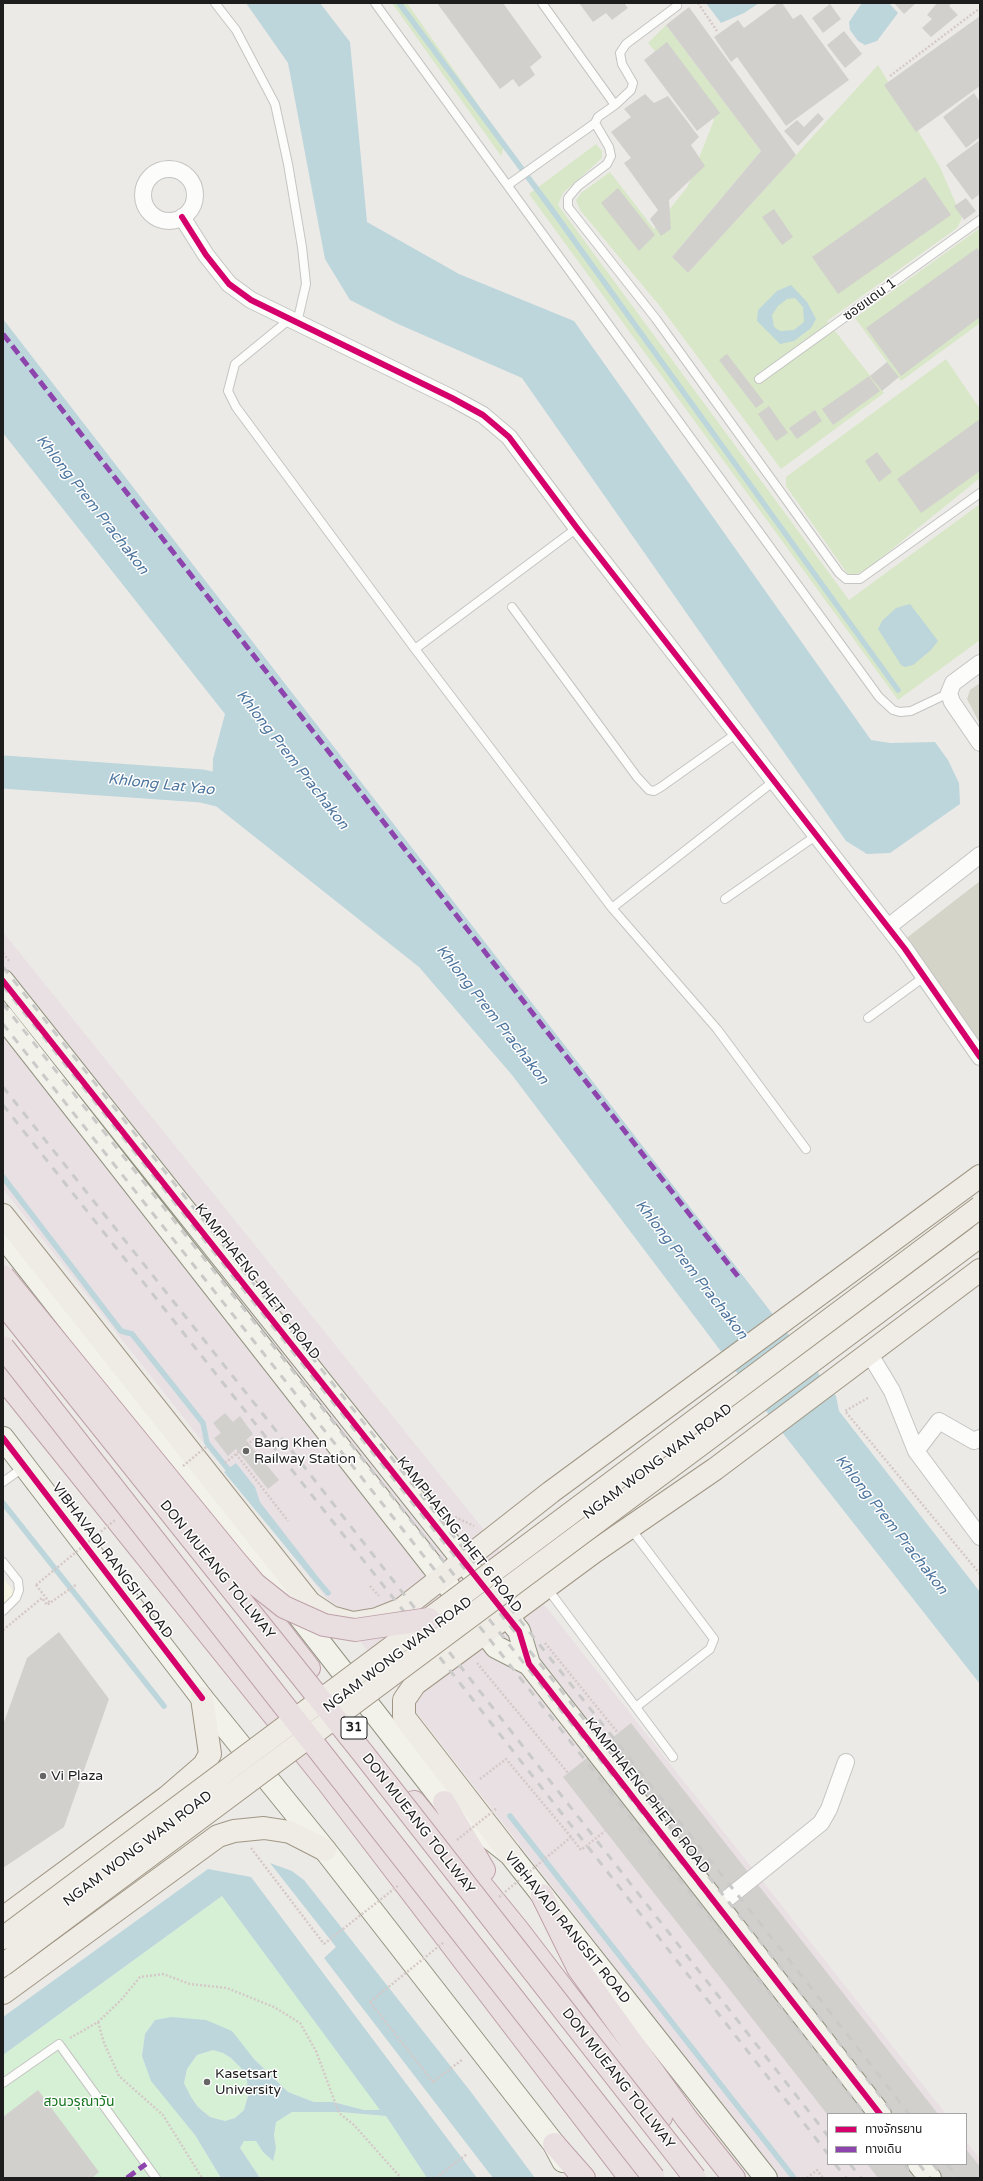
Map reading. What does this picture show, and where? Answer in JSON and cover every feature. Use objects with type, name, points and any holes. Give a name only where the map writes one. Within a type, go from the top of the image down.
[{"type":"highway","points":[[3,1276],[255,1584],[284,1607],[324,1624],[355,1630],[429,1619]]},
{"type":"highway","name":"31","points":[[3,1276],[83,1376],[368,1746],[518,1930],[707,2178]]},
{"type":"highway","name":"DON MUEANG TOLLWAY","points":[[3,1303],[362,1752],[696,2178]]},
{"type":"highway","points":[[3,1347],[654,2178]]},
{"type":"highway","name":"VIBHAVADI RANGSIT ROAD","points":[[3,1378],[326,1780],[630,2178]]},
{"type":"highway","points":[[444,1802],[518,1930]]},
{"type":"highway","points":[[542,1895],[578,1968],[687,2119],[734,2178]]},
{"type":"highway","points":[[554,2144],[584,2178]]},
{"type":"main road","points":[[3,1215],[310,1602],[331,1617],[352,1623],[377,1619],[402,1609],[551,1492],[980,1176]]},
{"type":"main road","name":"NGAM WONG WAN ROAD","points":[[3,1938],[980,1207]]},
{"type":"main road","name":"NGAM WONG WAN ROAD","points":[[3,1965],[980,1236]]},
{"type":"main road","points":[[510,1854],[404,1717],[404,1700],[415,1684],[594,1552],[715,1469],[980,1270]]},
{"type":"main road","points":[[551,1492],[529,1518],[527,1531],[551,1563],[556,1565],[565,1566],[594,1552]]},
{"type":"main road","points":[[3,1918],[167,1797],[204,1765],[210,1754],[202,1698]]},
{"type":"main road","points":[[167,1797],[188,1792],[209,1795],[222,1809],[224,1819],[218,1836]]},
{"type":"main road","points":[[3,1992],[218,1836],[234,1831],[264,1828],[290,1832],[325,1850]]},
{"type":"street","points":[[182,217],[206,255],[229,284],[251,300],[483,415],[509,437],[577,528],[888,927],[980,1058]]},
{"type":"street","points":[[980,663],[953,683],[949,693],[952,702],[980,742]]},
{"type":"street","points":[[888,927],[980,855]]},
{"type":"street","name":"KAMPHAENG PHET 6 ROAD","points":[[3,981],[520,1630],[529,1664],[879,2113]]},
{"type":"street","name":"KAMPHAENG PHET 6 ROAD","points":[[3,1017],[496,1647],[529,1664]]},
{"type":"street","name":"VIBHAVADI RANGSIT ROAD","points":[[3,1236],[444,1802],[510,1854],[766,2178]]},
{"type":"street","points":[[869,1353],[892,1391],[916,1451],[980,1537]]},
{"type":"street","points":[[916,1451],[939,1421],[974,1441],[980,1438]]},
{"type":"street","name":"VIBHAVADI RANGSIT ROAD","points":[[3,1438],[202,1698],[325,1850],[554,2144],[572,2178]]},
{"type":"street","points":[[718,1906],[821,1823],[829,1809],[846,1762]]},
{"type":"street","points":[[920,2165],[930,2178]]},
{"type":"lane","points":[[215,3],[236,30],[275,104],[288,164],[303,255],[306,284],[294,321],[235,364],[228,391],[236,407],[415,649],[612,908],[716,1030],[806,1150]]},
{"type":"lane","points":[[375,3],[879,697],[894,710],[900,712],[911,711],[949,693]]},
{"type":"lane","points":[[542,3],[615,104]]},
{"type":"lane","points":[[508,185],[595,123],[598,117],[631,90],[633,83],[622,64],[620,53],[626,44],[676,6]]},
{"type":"lane","points":[[595,123],[609,147],[611,156],[607,164],[578,186],[568,198],[568,207],[656,319],[839,573],[846,579],[860,579],[980,493]]},
{"type":"lane","name":"ซอยแดน 1","points":[[759,379],[980,220]]},
{"type":"lane","points":[[415,649],[577,528]]},
{"type":"lane","points":[[512,607],[637,777],[649,790],[654,791],[661,787],[737,733]]},
{"type":"lane","points":[[612,908],[774,780]]},
{"type":"lane","points":[[725,899],[816,835]]},
{"type":"lane","points":[[868,1018],[924,977]]},
{"type":"lane","points":[[3,1482],[25,1466]]},
{"type":"lane","points":[[631,1528],[714,1639],[710,1649],[636,1707]]},
{"type":"lane","points":[[3,1562],[18,1580],[19,1590],[16,1598],[3,1611]]},
{"type":"lane","points":[[546,1588],[673,1757]]},
{"type":"lane","points":[[3,2083],[59,2044],[156,2178]]},
{"type":"path","points":[[698,3],[717,31]]},
{"type":"path","points":[[890,76],[980,8]]},
{"type":"path","points":[[868,1398],[845,1411],[980,1574]]},
{"type":"path","points":[[221,1466],[254,1439]]},
{"type":"path","points":[[236,1454],[288,1521]]},
{"type":"path","points":[[3,1630],[42,1598],[47,1605],[78,1584]]},
{"type":"path","points":[[36,1585],[50,1603]]},
{"type":"path","points":[[556,1658],[618,1733]]},
{"type":"path","points":[[508,1701],[568,1773]]},
{"type":"path","points":[[476,1782],[506,1759],[572,1837]]},
{"type":"path","points":[[480,1780],[485,1786]]},
{"type":"path","points":[[499,1804],[503,1810]]},
{"type":"path","points":[[250,1846],[324,1944]]},
{"type":"path","points":[[539,1862],[544,1868]]},
{"type":"path","points":[[59,2044],[98,2022],[121,2000],[140,1977],[163,1974],[190,1984],[227,1988],[274,2008],[300,2023],[316,2051],[339,2113],[354,2125],[401,2178]]},
{"type":"path","points":[[370,2002],[433,2082],[445,2073]]},
{"type":"path","points":[[98,2022],[104,2043],[119,2076],[163,2115],[202,2178]]},
{"type":"path","points":[[436,2178],[465,2155]]},
{"type":"path","points":[[807,2178],[817,2170],[823,2178]]},
{"type":"shaded area","points":[[980,683],[980,724],[967,699],[970,690]]},
{"type":"shaded area","points":[[980,881],[980,1052],[904,940]]},
{"type":"shaded area","points":[[3,932],[559,1623],[945,2113],[827,2113],[827,2165],[967,2165],[967,2142],[980,2159],[980,2178],[779,2178],[439,1741],[3,1189]]},
{"type":"shaded area","points":[[3,1578],[17,1596],[3,1607]]},
{"type":"green space","points":[[392,3],[407,3],[505,143],[501,156]]},
{"type":"green space","points":[[666,25],[761,151],[672,257],[688,273],[878,65],[940,167],[962,218],[957,228],[827,321],[884,393],[781,469],[659,305],[580,210],[576,200],[581,193],[610,172],[654,229],[688,186],[714,120],[648,43]]},
{"type":"green space","points":[[596,144],[602,151],[602,158],[563,193],[558,205],[849,600],[980,504],[980,640],[898,700],[529,194]]},
{"type":"green space","points":[[980,228],[980,323],[901,381],[855,318]]},
{"type":"green space","points":[[946,359],[980,409],[980,478],[866,570],[854,575],[847,573],[786,486],[786,477]]},
{"type":"green space","name":"สวนวรุณาวัน","points":[[222,1896],[381,2110],[364,2110],[333,2102],[314,2102],[288,2092],[254,2059],[171,2017],[155,2020],[145,2034],[142,2056],[151,2080],[195,2135],[221,2178],[3,2178],[3,2055]]},
{"type":"green space","points":[[213,2050],[223,2053],[231,2058],[241,2068],[247,2080],[248,2096],[244,2110],[235,2118],[225,2121],[210,2117],[198,2107],[184,2083],[187,2069],[197,2055]]},
{"type":"green space","points":[[292,2112],[341,2112],[386,2116],[427,2178],[260,2178],[240,2148],[244,2141],[256,2141],[263,2152],[273,2161],[276,2148],[274,2135],[276,2121]]},
{"type":"water","points":[[246,3],[320,3],[350,42],[367,222],[459,274],[574,321],[871,740],[890,743],[935,742],[948,760],[959,783],[960,804],[890,853],[867,854],[846,841],[522,378],[398,324],[350,300],[325,259],[288,63]]},
{"type":"water","points":[[706,3],[759,3],[744,13],[721,23]]},
{"type":"water","points":[[862,3],[889,3],[898,13],[877,41],[865,45],[858,41],[850,30],[849,22]]},
{"type":"water","points":[[791,285],[807,302],[816,319],[811,328],[794,341],[780,344],[757,321],[758,310],[777,291]],"holes":[[[795,298],[803,307],[804,322],[794,330],[780,331],[774,327],[772,315],[778,306],[787,299]]]},
{"type":"water","name":"Khlong Prem Prachakon","points":[[3,319],[836,1396],[839,1411],[980,1592],[980,1684],[785,1436],[512,1075],[419,967],[212,803],[213,759],[225,714],[3,433]]},
{"type":"water","points":[[910,604],[938,641],[931,650],[913,665],[905,667],[901,665],[878,629],[882,621],[896,608]]},
{"type":"water","points":[[236,1463],[255,1487],[260,1502],[322,1582],[318,1586],[224,1472]]},
{"type":"water","points":[[270,1863],[292,1871],[304,1880],[471,2092],[535,2178],[493,2178],[324,1958],[336,1947]]},
{"type":"water","points":[[208,1869],[251,1877],[477,2178],[427,2178],[386,2116],[341,2112],[292,2112],[276,2122],[274,2135],[276,2148],[273,2161],[263,2152],[256,2141],[244,2141],[240,2148],[260,2178],[221,2178],[195,2135],[151,2081],[142,2056],[145,2034],[155,2020],[171,2017],[206,2020],[232,2031],[254,2059],[288,2092],[314,2102],[333,2102],[364,2110],[380,2110],[222,1896],[3,2055],[3,2017]],"holes":[[[213,2050],[223,2053],[231,2058],[241,2068],[247,2080],[248,2096],[244,2110],[235,2118],[225,2121],[210,2117],[198,2107],[184,2083],[187,2069],[197,2055]]]},
{"type":"building","points":[[437,3],[503,3],[542,57],[530,67],[535,75],[519,87],[513,79],[500,89]]},
{"type":"building","points":[[579,3],[624,3],[628,8],[612,20],[606,13],[593,22]]},
{"type":"building","points":[[778,3],[782,3],[793,19],[801,14],[849,80],[786,126],[737,57],[731,62],[714,37],[738,20],[744,28]]},
{"type":"building","points":[[894,3],[916,3],[904,14]]},
{"type":"building","points":[[937,3],[952,3],[949,6],[958,15],[931,37],[922,28],[932,19],[927,15]]},
{"type":"building","points":[[830,4],[841,19],[823,33],[812,18]]},
{"type":"building","points":[[689,7],[796,155],[688,273],[672,257],[761,151],[666,25]]},
{"type":"building","points":[[980,16],[980,86],[916,132],[884,85]]},
{"type":"building","points":[[844,31],[862,54],[845,68],[827,45]]},
{"type":"building","points":[[667,42],[720,113],[697,131],[644,60]]},
{"type":"building","points":[[974,93],[980,102],[980,137],[966,148],[943,117]]},
{"type":"building","points":[[645,94],[654,103],[668,96],[699,137],[691,145],[705,166],[669,200],[671,229],[661,236],[650,219],[658,210],[624,163],[631,158],[611,132],[631,117],[624,109]]},
{"type":"building","points":[[818,113],[824,119],[798,146],[784,131],[797,120],[804,127]]},
{"type":"building","points":[[980,140],[980,194],[972,200],[946,165]]},
{"type":"building","points":[[925,177],[951,215],[838,294],[812,257]]},
{"type":"building","points":[[618,188],[655,235],[639,251],[601,203]]},
{"type":"building","points":[[966,198],[976,211],[964,220],[954,206]]},
{"type":"building","points":[[774,209],[793,237],[782,245],[762,217]]},
{"type":"building","points":[[977,248],[980,252],[980,317],[901,376],[866,328]]},
{"type":"building","points":[[727,354],[764,402],[756,408],[719,360]]},
{"type":"building","points":[[887,362],[899,377],[882,391],[870,376]]},
{"type":"building","points":[[869,376],[880,391],[833,425],[822,409]]},
{"type":"building","points":[[769,406],[788,433],[776,441],[758,414]]},
{"type":"building","points":[[815,410],[822,421],[797,439],[789,428]]},
{"type":"building","points":[[980,419],[980,471],[921,513],[897,479]]},
{"type":"building","points":[[877,452],[892,472],[879,482],[865,461]]},
{"type":"building","name":"Bang Khen Railway Station","points":[[225,1413],[233,1422],[240,1416],[253,1434],[246,1440],[279,1480],[268,1489],[236,1449],[228,1456],[214,1438],[221,1433],[213,1423]]},
{"type":"building","name":"Vi Plaza","points":[[59,1632],[109,1699],[64,1827],[3,1868],[3,1725],[27,1658]]},
{"type":"building","points":[[631,1723],[937,2113],[827,2114],[563,1777]]},
{"type":"building","points":[[38,2090],[99,2172],[92,2178],[3,2178],[3,2117]]},
{"type":"building","points":[[967,2150],[980,2167],[980,2178],[878,2178],[868,2165],[967,2165]]},
{"type":"waterway","points":[[399,3],[550,207],[898,690]]},
{"type":"waterway","name":"Khlong Lat Yao","points":[[3,772],[202,786],[239,795],[256,803]]},
{"type":"waterway","points":[[3,1177],[121,1331],[132,1334],[203,1423],[207,1443],[232,1474]]},
{"type":"waterway","points":[[3,1503],[164,1706]]},
{"type":"waterway","points":[[316,1579],[328,1593]]},
{"type":"waterway","points":[[510,1816],[794,2178]]},
{"type":"railway","points":[[3,967],[805,1980],[908,2113]]},
{"type":"railway","points":[[3,986],[796,1987],[893,2113]]},
{"type":"railway","points":[[3,1004],[879,2113]]},
{"type":"railway","points":[[3,1024],[864,2113]]},
{"type":"railway","points":[[3,1087],[266,1418],[827,2135]]},
{"type":"railway","points":[[3,1105],[402,1609],[827,2153]]},
{"type":"railway","points":[[836,2165],[846,2178]]},
{"type":"railway","points":[[851,2165],[861,2178]]},
{"type":"railway","points":[[905,2165],[915,2178]]},
{"type":"railway","points":[[920,2165],[930,2178]]},
{"type":"railway","points":[[934,2165],[944,2178]]},
{"type":"railway","points":[[948,2165],[958,2178]]},
{"type":"marked path","points":[[3,334],[740,1279]]},
{"type":"marked path","points":[[127,2178],[146,2164]]},
{"type":"cycle path","points":[[182,217],[206,255],[229,284],[251,300],[452,398],[483,415],[509,437],[577,528],[905,949],[980,1057]]},
{"type":"cycle path","points":[[3,981],[519,1631],[529,1664],[879,2113]]},
{"type":"cycle path","points":[[3,1438],[202,1698]]},
{"type":"place","name":"Bang Khen Railway Station","points":[[246,1451]]},
{"type":"place","name":"Vi Plaza","points":[[43,1776]]},
{"type":"place","name":"Kasetsart University","points":[[207,2082]]}]
